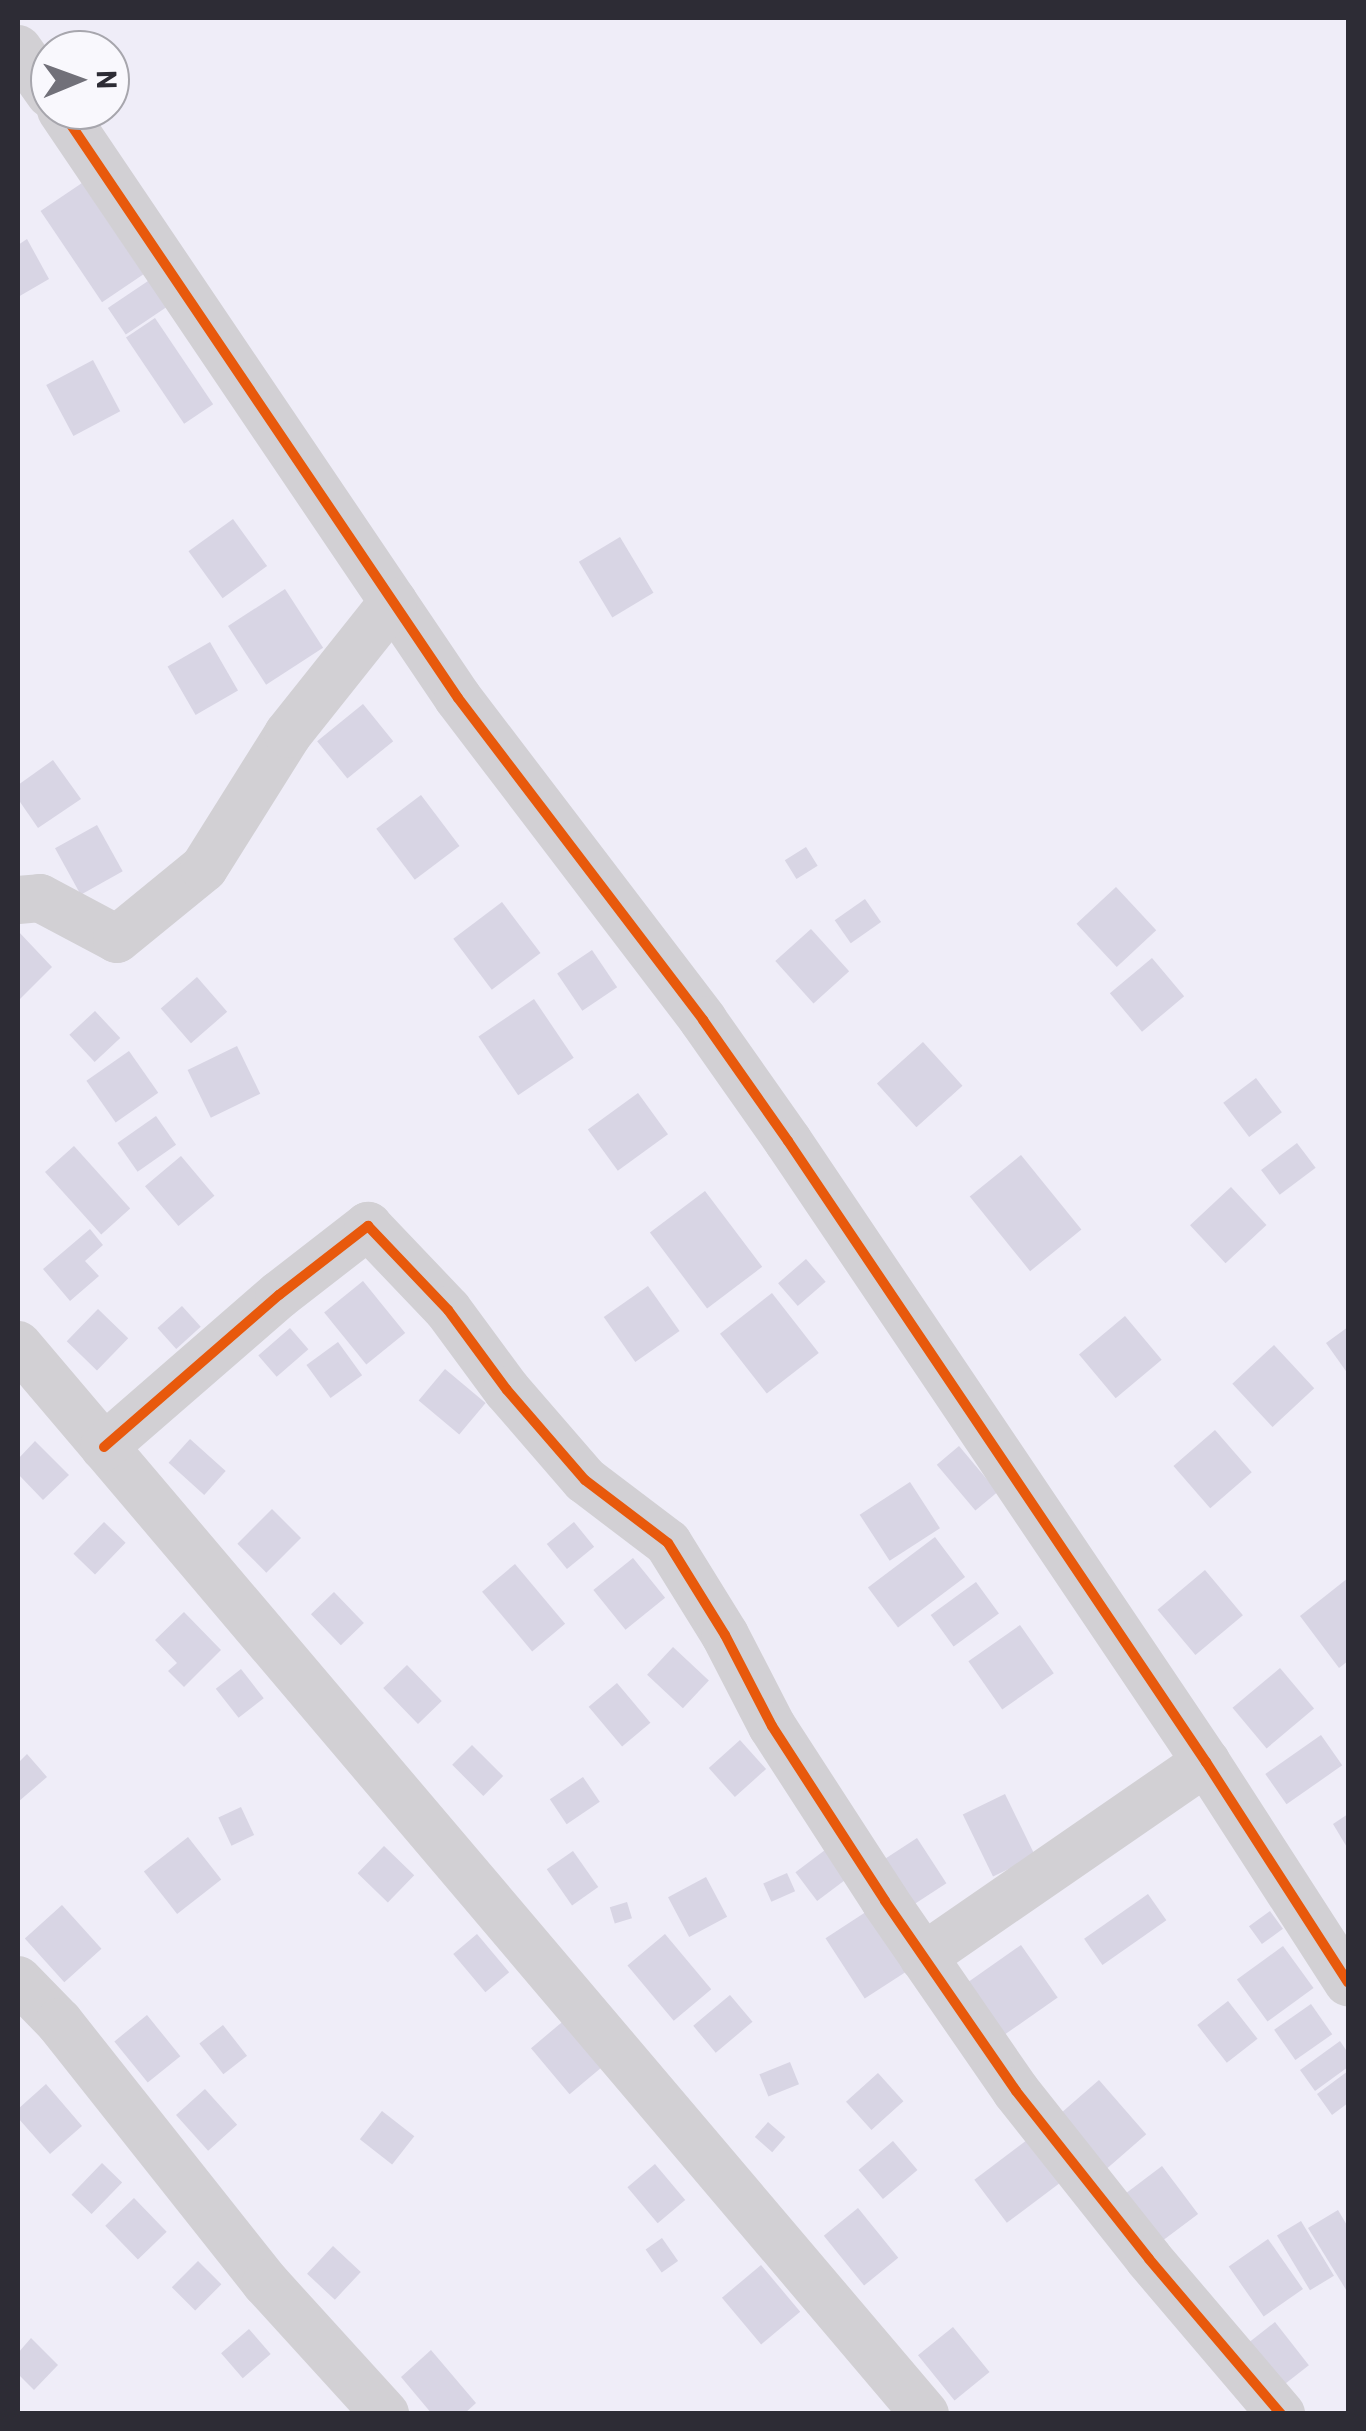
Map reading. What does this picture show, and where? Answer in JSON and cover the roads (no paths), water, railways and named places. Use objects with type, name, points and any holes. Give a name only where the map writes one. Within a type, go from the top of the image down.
[{"type":"street","points":[[75,130],[458,698],[703,1020],[788,1141],[1206,1762],[1348,1982]]},
{"type":"street","points":[[18,900],[40,898],[117,939],[204,868],[288,734],[393,602]]},
{"type":"street","points":[[104,1448],[279,1296],[368,1226],[448,1310],[507,1390],[584,1480],[668,1543],[724,1635],[772,1726],[1016,2091],[1149,2259],[1282,2414]]},
{"type":"street","points":[[18,1345],[926,2414]]},
{"type":"street","points":[[923,1956],[1206,1762]]},
{"type":"street","points":[[18,1980],[58,2022],[266,2283],[385,2414]]}]
